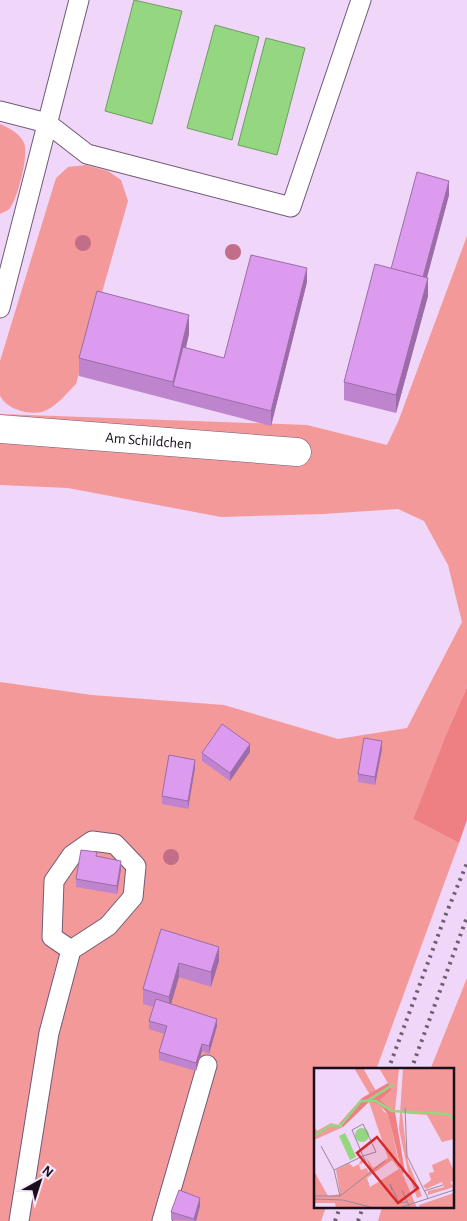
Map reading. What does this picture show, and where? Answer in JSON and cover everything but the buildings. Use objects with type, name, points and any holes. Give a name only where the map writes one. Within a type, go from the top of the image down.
[{"type":"street","name":"Am Schildchen","points":[[0,429],[298,452]]},
{"type":"lane","points":[[0,308],[79,0]]},
{"type":"lane","points":[[0,111],[46,123],[87,154],[290,207],[361,0]]},
{"type":"lane","points":[[19,1221],[50,1033],[71,950],[108,926],[133,897],[136,866],[115,844],[92,841],[72,855],[54,881],[52,937],[71,950]]},
{"type":"lane","points":[[162,1221],[207,1065]]},
{"type":"shaded area","points":[[134,0],[182,11],[152,124],[105,111]]},
{"type":"shaded area","points":[[215,25],[259,37],[232,140],[187,128]]},
{"type":"shaded area","points":[[266,38],[305,48],[277,155],[238,145]]},
{"type":"shaded area","points":[[0,124],[20,136],[24,143],[25,157],[22,176],[13,203],[9,209],[0,214]]},
{"type":"shaded area","points":[[86,165],[108,171],[121,180],[128,201],[76,384],[61,400],[47,410],[36,413],[24,412],[12,408],[0,396],[0,361],[56,178],[68,167]]},
{"type":"shaded area","points":[[467,236],[467,687],[413,819],[459,843],[377,1068],[314,1068],[314,1208],[326,1208],[321,1221],[0,1221],[0,682],[92,695],[224,705],[338,739],[407,728],[462,622],[448,565],[424,521],[398,509],[323,514],[221,517],[68,488],[0,485],[0,414],[307,425],[387,445],[398,422]]},
{"type":"shaded area","points":[[467,687],[467,820],[459,843],[413,819]]},
{"type":"shaded area","points":[[467,978],[467,1221],[378,1221],[382,1208],[454,1208],[454,1068],[431,1068]]},
{"type":"railway","points":[[389,1068],[467,863]]},
{"type":"railway","points":[[412,1068],[467,917]]},
{"type":"railway","points":[[335,1221],[340,1208]]},
{"type":"railway","points":[[358,1221],[363,1208]]}]
